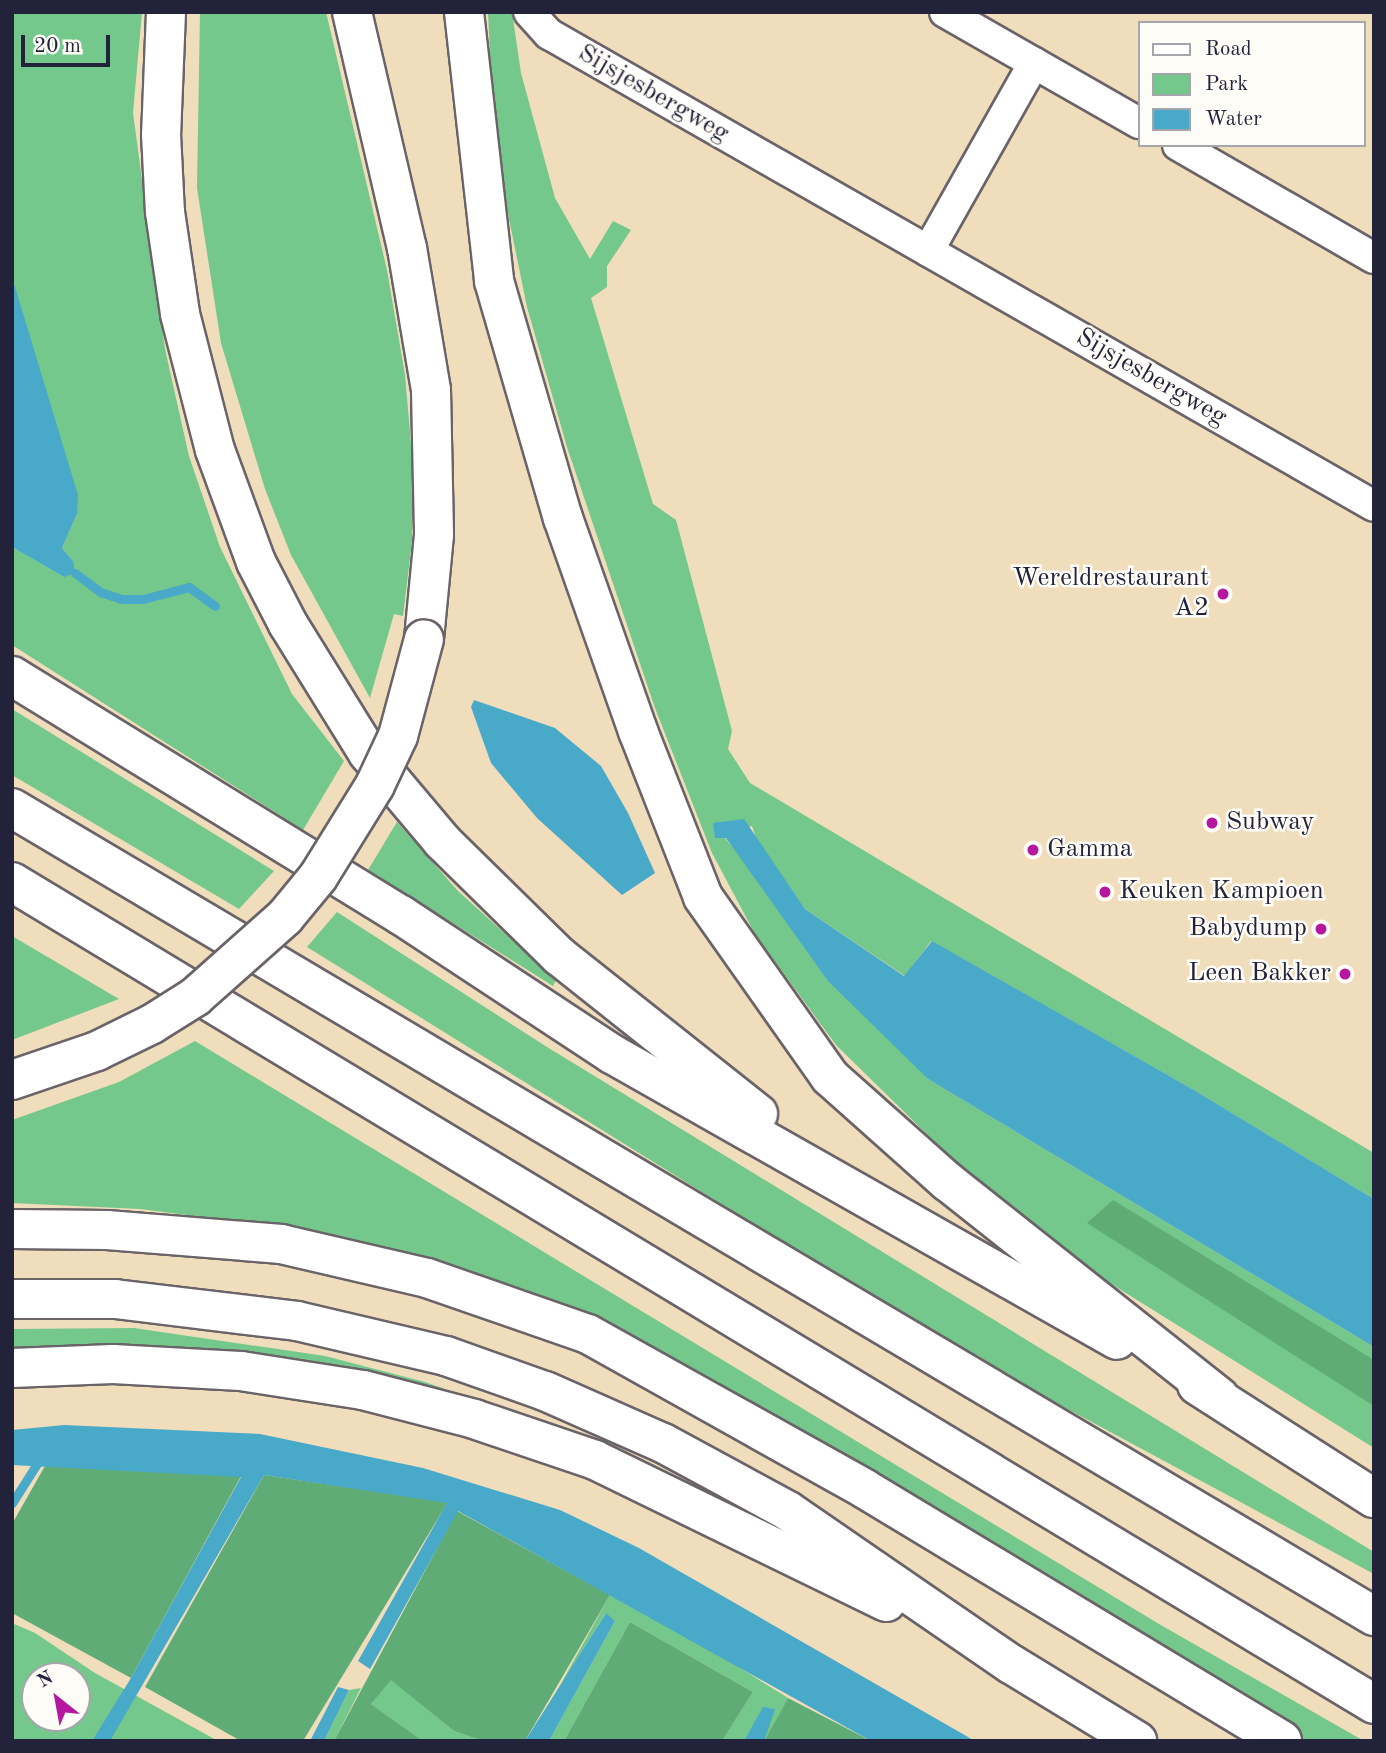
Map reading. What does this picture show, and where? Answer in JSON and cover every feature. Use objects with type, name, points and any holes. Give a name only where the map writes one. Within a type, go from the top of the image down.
[{"type":"highway","points":[[166,12],[161,134],[165,212],[174,286],[195,382],[256,562],[321,683],[393,785],[513,914],[608,996],[848,1185]]},
{"type":"highway","points":[[12,1080],[97,1051],[152,1024],[195,997],[285,917],[318,877],[375,785],[397,736],[424,639],[434,535],[431,390],[407,248],[352,12]]},
{"type":"highway","points":[[464,12],[494,281],[563,518],[638,731],[703,897],[830,1077],[948,1182],[1219,1397]]},
{"type":"highway","points":[[12,676],[401,915],[612,1055],[848,1185],[1219,1397],[1374,1498]]},
{"type":"highway","points":[[12,808],[1374,1616]]},
{"type":"highway","points":[[12,882],[1374,1704]]},
{"type":"highway","points":[[12,1230],[107,1230],[281,1244],[427,1278],[588,1334],[853,1482],[1282,1741]]},
{"type":"highway","points":[[12,1299],[115,1299],[297,1321],[446,1356],[545,1391],[663,1443],[788,1511],[1011,1664],[1138,1741]]},
{"type":"highway","points":[[12,1368],[113,1364],[241,1371],[363,1390],[474,1419],[595,1460],[1011,1664]]},
{"type":"street","name":"Sijsjesbergweg","points":[[529,12],[549,34],[1374,506]]},
{"type":"street","points":[[945,12],[1138,122]]},
{"type":"street","points":[[928,251],[1034,63]]},
{"type":"street","points":[[1181,147],[1374,258]]},
{"type":"green space","points":[[12,12],[142,12],[133,113],[165,349],[189,456],[220,547],[292,694],[344,761],[303,830],[12,645],[12,547],[64,577],[73,561],[62,548],[77,514],[12,277]]},
{"type":"green space","points":[[200,12],[326,12],[387,270],[405,375],[413,466],[412,541],[403,616],[394,614],[370,698],[291,555],[265,489],[221,343],[197,188]]},
{"type":"green space","points":[[488,12],[512,12],[521,73],[555,198],[590,259],[613,221],[631,230],[607,266],[607,287],[591,298],[653,504],[676,520],[732,731],[728,749],[750,783],[1374,1153],[1374,1199],[1194,1090],[931,941],[905,976],[805,909],[757,841],[752,826],[715,838],[725,838],[928,1079],[1374,1347],[1374,1448],[1041,1240],[953,1171],[940,1147],[836,1045],[755,934],[712,853],[655,708],[567,447],[527,307],[509,219],[493,118]]},
{"type":"green space","points":[[12,709],[274,871],[239,909],[12,775]]},
{"type":"green space","points":[[397,822],[458,891],[556,980],[553,986],[368,870]]},
{"type":"green space","points":[[337,912],[547,1047],[1374,1552],[1374,1574],[947,1344],[307,947]]},
{"type":"green space","points":[[12,936],[119,999],[12,1040]]},
{"type":"green space","points":[[195,1041],[1159,1624],[1364,1741],[1270,1741],[601,1322],[249,1223],[140,1209],[12,1203],[12,1120],[119,1082]]},
{"type":"green space","points":[[1113,1200],[1374,1360],[1374,1406],[1087,1223]]},
{"type":"green space","points":[[134,1328],[325,1356],[425,1382],[519,1415],[12,1353],[12,1329]]},
{"type":"green space","points":[[45,1466],[241,1476],[131,1678],[12,1613],[12,1524]]},
{"type":"green space","points":[[264,1475],[448,1502],[303,1741],[241,1741],[145,1687]]},
{"type":"green space","points":[[457,1511],[610,1595],[525,1741],[483,1741],[454,1731],[391,1680],[371,1704],[423,1741],[334,1741]]},
{"type":"green space","points":[[610,1595],[697,1641],[788,1698],[764,1741],[722,1741],[753,1692],[630,1622],[564,1741],[549,1741],[615,1621],[605,1614],[552,1700]]},
{"type":"green space","points":[[630,1622],[753,1692],[722,1741],[564,1741]]},
{"type":"green space","points":[[12,1623],[35,1633],[78,1662],[21,1662],[21,1732],[91,1732],[91,1670],[218,1741],[12,1741]]},
{"type":"green space","points":[[391,1679],[454,1731],[483,1741],[423,1741],[371,1704]]},
{"type":"green space","points":[[361,1688],[334,1741],[324,1741],[349,1690]]},
{"type":"green space","points":[[788,1698],[871,1741],[764,1741]]},
{"type":"water","points":[[12,277],[78,495],[77,514],[62,548],[73,561],[75,573],[64,577],[12,547]]},
{"type":"water","points":[[474,700],[555,728],[601,766],[628,813],[655,873],[622,895],[537,818],[491,763],[471,707]]},
{"type":"water","points":[[744,819],[805,909],[904,976],[932,941],[1194,1090],[1374,1199],[1374,1347],[928,1079],[828,981],[726,838],[715,838],[713,823]]},
{"type":"water","points":[[64,1425],[260,1434],[423,1468],[560,1510],[639,1548],[975,1741],[871,1741],[458,1511],[370,1669],[358,1661],[447,1503],[264,1475],[110,1741],[92,1741],[131,1678],[241,1477],[12,1465],[12,1430]]},
{"type":"water","points":[[606,1613],[615,1621],[549,1741],[525,1741]]},
{"type":"water","points":[[338,1687],[349,1690],[324,1741],[310,1741]]},
{"type":"water","points":[[763,1707],[775,1709],[764,1741],[744,1741]]},
{"type":"waterway","points":[[75,573],[100,592],[121,599],[143,599],[189,587],[215,606]]},
{"type":"waterway","points":[[12,1503],[38,1462]]},
{"type":"place","name":"Wereldrestaurant A2","points":[[1223,594]]},
{"type":"place","name":"Subway","points":[[1212,823]]},
{"type":"place","name":"Gamma","points":[[1033,850]]},
{"type":"place","name":"Keuken Kampioen","points":[[1105,892]]},
{"type":"place","name":"Babydump","points":[[1321,929]]},
{"type":"place","name":"Leen Bakker","points":[[1345,974]]}]
